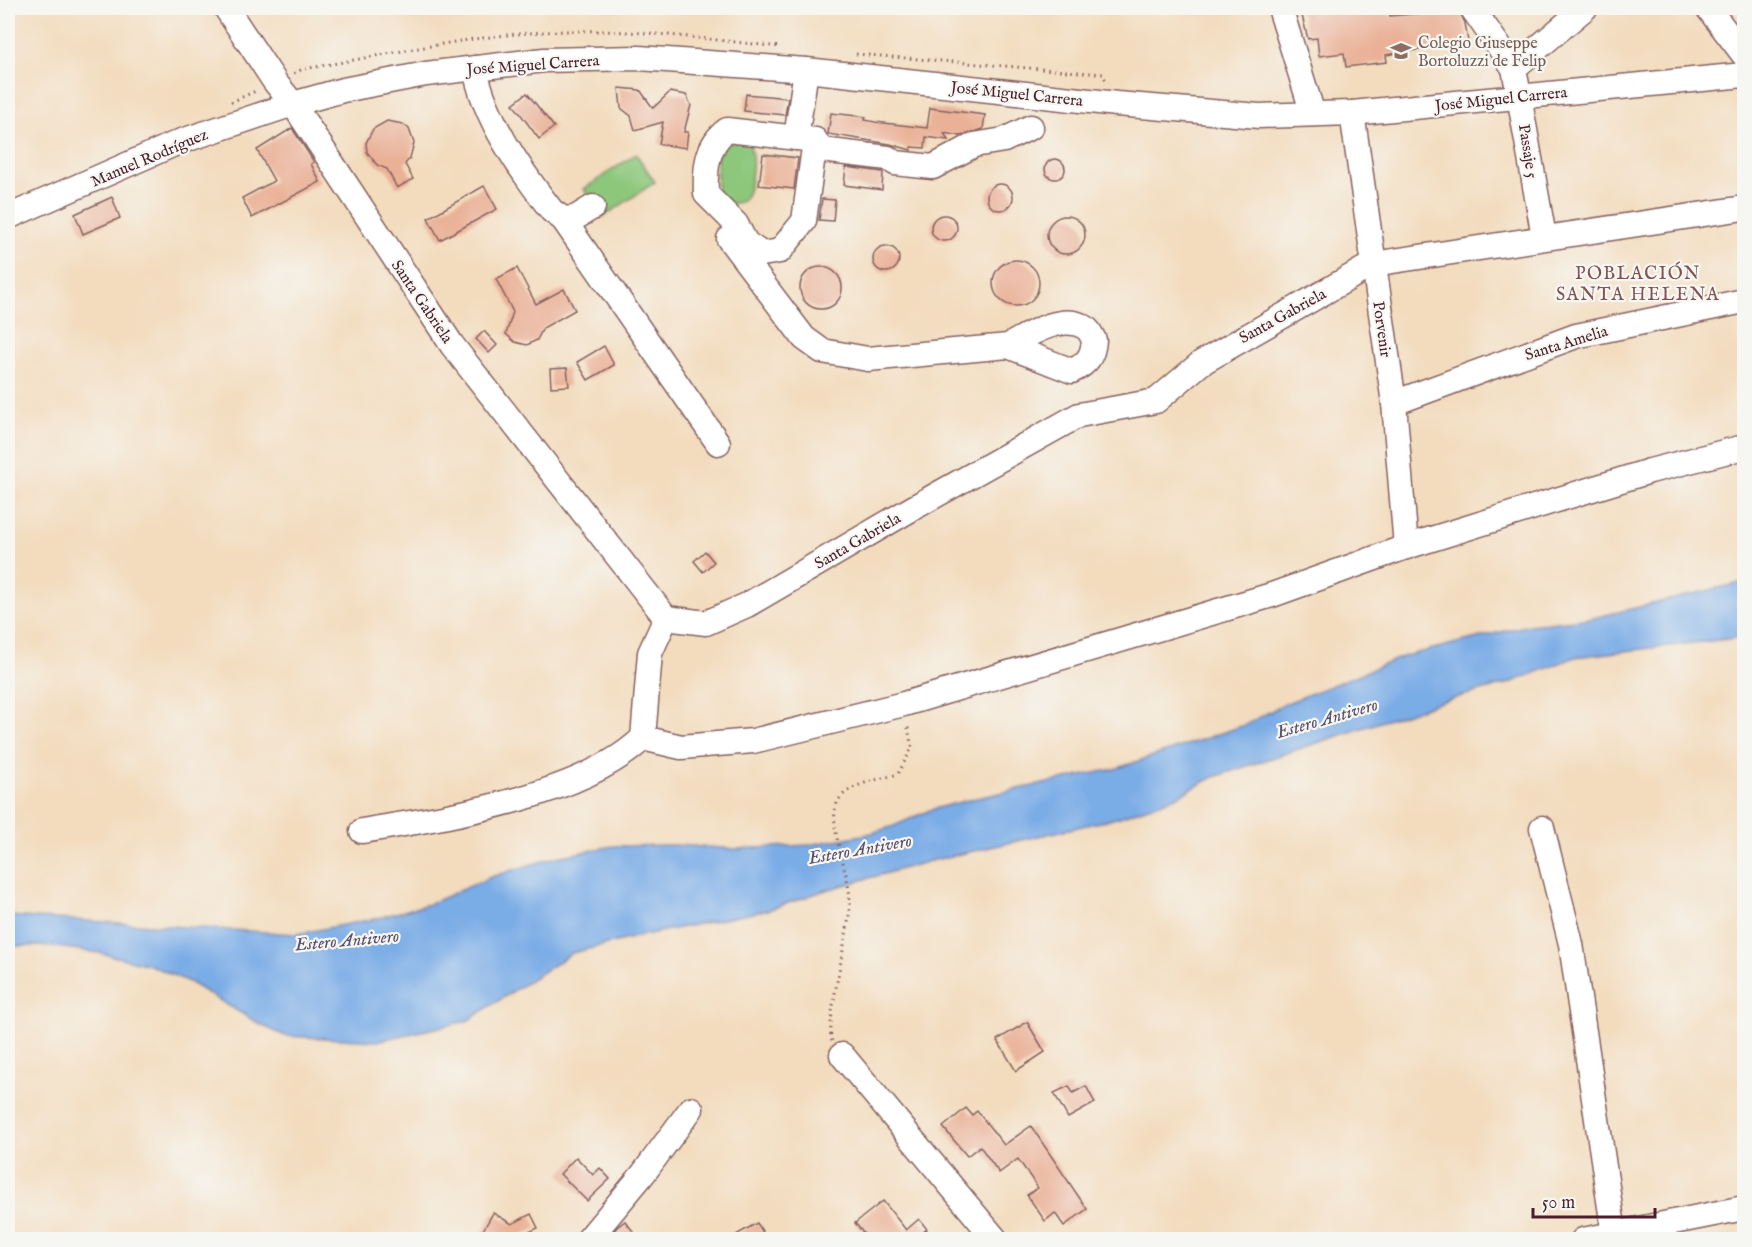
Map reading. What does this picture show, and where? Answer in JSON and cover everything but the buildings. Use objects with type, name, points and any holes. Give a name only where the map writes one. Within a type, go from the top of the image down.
[{"type":"street","name":"Santa Gabriela","points":[[226,8],[275,82],[293,104],[452,345],[666,618],[706,623],[747,605],[1079,415],[1156,401],[1217,353],[1373,264],[1744,208]]},
{"type":"street","points":[[1280,8],[1313,114]]},
{"type":"street","name":"Passaje 5","points":[[1472,8],[1514,68],[1544,237]]},
{"type":"street","points":[[1514,68],[1585,8]]},
{"type":"street","points":[[1708,8],[1744,55]]},
{"type":"street","name":"José Miguel Carrera","points":[[293,104],[353,88],[426,74],[544,60],[639,58],[806,70],[1117,104],[1259,116],[1352,113],[1744,75]]},
{"type":"street","points":[[475,68],[479,92],[489,114],[541,196],[552,211],[563,219],[718,443]]},
{"type":"street","points":[[706,194],[736,224],[751,248],[762,254],[780,251],[804,221],[806,70]]},
{"type":"street","name":"Manuel Rodríguez","points":[[8,217],[179,142],[293,104]]},
{"type":"street","name":"Porvenir","points":[[1352,113],[1394,403],[1406,547]]},
{"type":"street","points":[[1008,346],[868,359],[822,351],[804,338],[733,246],[717,220],[706,194],[707,161],[713,145],[727,130],[805,139],[821,150],[933,167],[974,145],[1004,140],[1031,127]]},
{"type":"street","points":[[563,219],[575,218],[592,207]]},
{"type":"street","name":"Santa Amelia","points":[[1394,403],[1576,336],[1744,301]]},
{"type":"street","points":[[643,738],[681,747],[753,741],[904,704],[1272,595],[1406,547],[1650,471],[1744,447]]},
{"type":"street","points":[[362,831],[431,819],[547,791],[627,753],[643,738],[650,653],[666,618]]},
{"type":"street","points":[[1542,828],[1571,945],[1614,1234]]},
{"type":"street","points":[[842,1055],[996,1239]]},
{"type":"street","points":[[588,1239],[643,1174],[692,1109]]},
{"type":"street","points":[[1583,1239],[1744,1208]]},
{"type":"path","points":[[842,1055],[831,1036],[850,905],[848,876],[835,819],[836,805],[843,794],[853,787],[898,774],[912,748],[904,704]]},
{"type":"green space","points":[[746,140],[752,161],[749,188],[743,201],[731,204],[717,193],[717,156],[725,143]]},
{"type":"green space","points":[[636,154],[655,182],[603,217],[584,189]]},
{"type":"water","name":"Estero Antivero","points":[[1744,582],[1744,637],[1575,657],[1510,683],[1444,701],[1214,777],[1174,798],[1117,818],[930,861],[823,891],[768,910],[644,935],[572,953],[467,1021],[377,1041],[285,1036],[261,1025],[189,982],[150,965],[100,953],[50,946],[8,946],[8,916],[297,934],[378,918],[429,904],[491,877],[552,858],[613,846],[675,845],[738,849],[808,845],[868,834],[894,826],[930,810],[1118,768],[1245,725],[1282,705],[1405,656],[1529,625],[1593,618]]},
{"type":"place","name":"Colegio Giuseppe Bortoluzzi de Felip","points":[[1401,51]]},
{"type":"district","name":"POBLACIÓN SANTA HELENA","points":[[1638,283]]}]
